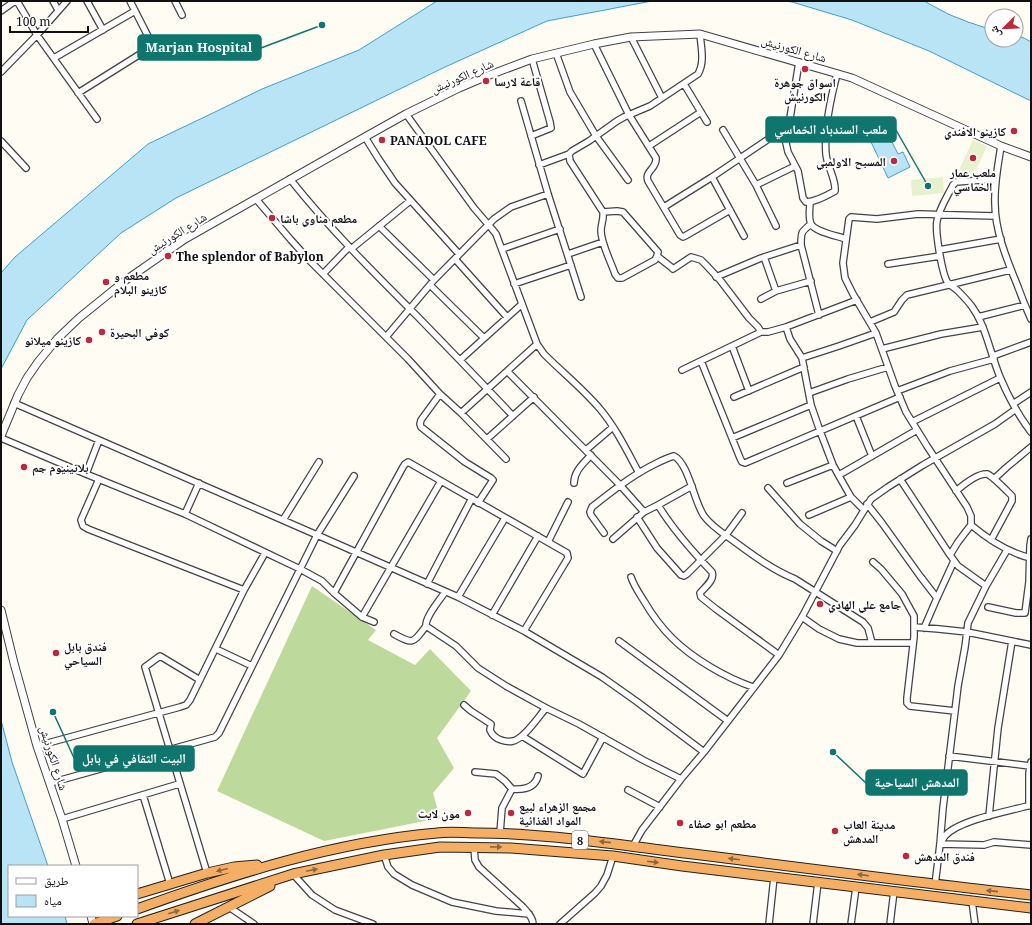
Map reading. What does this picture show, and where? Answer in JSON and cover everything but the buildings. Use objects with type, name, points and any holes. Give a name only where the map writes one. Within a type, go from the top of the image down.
[{"type":"highway","points":[[440,832],[446,838],[445,844],[440,847]]},
{"type":"highway","name":"8","points":[[138,909],[197,888],[274,864],[368,842],[440,832],[500,833],[563,838],[935,885],[1031,895]]},
{"type":"highway","points":[[474,833],[472,834],[470,840],[474,847]]},
{"type":"highway","name":"8","points":[[137,924],[293,874],[384,855],[440,847],[511,848],[613,856],[682,866],[1031,908]]},
{"type":"highway","points":[[138,894],[234,867],[274,864]]},
{"type":"highway","points":[[195,924],[293,874]]},
{"type":"highway","points":[[93,924],[114,917]]},
{"type":"street","points":[[1,11],[16,1],[37,35],[97,119]]},
{"type":"street","points":[[53,1],[58,10]]},
{"type":"street","points":[[1,72],[67,1]]},
{"type":"street","points":[[87,1],[103,30]]},
{"type":"street","points":[[78,93],[153,46],[130,1]]},
{"type":"street","points":[[176,1],[182,15]]},
{"type":"street","points":[[54,58],[135,11]]},
{"type":"street","points":[[539,165],[569,154],[617,121],[650,106],[698,74],[701,69],[702,61],[700,34]]},
{"type":"street","name":"شارع الكورنيش","points":[[1,437],[14,403],[27,378],[38,362],[58,339],[91,308],[126,280],[185,239],[406,114],[459,88],[532,59],[631,37],[700,34],[852,78],[1001,146],[1031,157]]},
{"type":"street","points":[[631,37],[662,98]]},
{"type":"street","points":[[594,44],[629,115],[656,158],[656,165],[646,178],[680,235],[683,237],[730,210]]},
{"type":"street","points":[[556,53],[570,92],[596,136],[628,180]]},
{"type":"street","points":[[531,136],[551,128],[532,59]]},
{"type":"street","points":[[799,62],[786,143],[788,152],[798,171],[803,198],[806,202],[810,202],[835,191],[835,185],[826,156],[826,135],[837,74]]},
{"type":"street","points":[[684,84],[707,122]]},
{"type":"street","points":[[521,100],[539,165],[581,297]]},
{"type":"street","points":[[649,146],[701,112]]},
{"type":"street","points":[[406,114],[474,208],[496,234],[537,344],[544,354],[599,408],[613,427],[639,473]]},
{"type":"street","points":[[723,130],[756,185],[776,226]]},
{"type":"street","points":[[364,137],[387,172],[410,201],[507,317]]},
{"type":"street","points":[[664,207],[768,140]]},
{"type":"street","points":[[1,141],[26,168]]},
{"type":"street","points":[[1001,146],[994,205],[1001,240],[1010,270],[1031,318]]},
{"type":"street","points":[[569,154],[570,161],[603,212],[604,217],[601,231],[603,242],[615,274],[618,278],[622,278],[655,260],[658,252],[623,212],[603,212]]},
{"type":"street","points":[[756,185],[795,166]]},
{"type":"street","points":[[712,177],[744,236]]},
{"type":"street","points":[[290,179],[350,248],[513,416]]},
{"type":"street","points":[[996,179],[956,182],[953,185],[938,215],[936,223],[937,241],[946,280],[969,302],[975,310],[983,327],[1000,378],[1013,404],[1031,432]]},
{"type":"street","points":[[386,337],[432,282],[498,215],[511,207],[548,194]]},
{"type":"street","points":[[256,199],[291,240],[323,274],[408,359],[440,394],[506,459]]},
{"type":"street","points":[[323,274],[350,248],[410,201]]},
{"type":"street","points":[[810,202],[810,224],[801,234],[801,245],[819,315]]},
{"type":"street","points":[[950,555],[971,525],[971,516],[967,507],[906,412],[876,333],[845,278],[843,263],[848,223],[851,217],[877,219],[918,214],[996,216]]},
{"type":"street","points":[[810,224],[818,230],[846,239]]},
{"type":"street","points":[[379,226],[484,338]]},
{"type":"street","points":[[502,249],[560,229]]},
{"type":"street","points":[[888,264],[1001,240]]},
{"type":"street","points":[[568,254],[603,242]]},
{"type":"street","points":[[716,277],[764,257],[801,245]]},
{"type":"street","points":[[657,256],[673,269],[691,257],[701,260],[720,280],[761,332]]},
{"type":"street","points":[[764,257],[776,291]]},
{"type":"street","points":[[514,284],[571,265]]},
{"type":"street","points":[[870,322],[894,312],[907,295],[1010,270]]},
{"type":"street","points":[[761,299],[776,291],[811,281]]},
{"type":"street","points":[[682,370],[761,332],[768,332],[786,327],[857,300]]},
{"type":"street","points":[[460,360],[522,304]]},
{"type":"street","points":[[978,317],[1025,304]]},
{"type":"street","points":[[786,327],[790,339],[802,358],[811,405],[834,465],[852,497],[864,510]]},
{"type":"street","points":[[882,349],[940,334],[983,327]]},
{"type":"street","points":[[802,358],[876,333]]},
{"type":"street","points":[[897,391],[1031,342]]},
{"type":"street","points":[[461,413],[508,372],[537,344]]},
{"type":"street","points":[[732,346],[749,391]]},
{"type":"street","points":[[701,361],[742,462],[745,463],[900,397]]},
{"type":"street","points":[[734,397],[804,367]]},
{"type":"street","points":[[809,393],[888,367]]},
{"type":"street","points":[[508,372],[591,455],[644,512]]},
{"type":"street","points":[[912,422],[1000,378]]},
{"type":"street","points":[[1013,404],[1031,392]]},
{"type":"street","points":[[440,394],[421,420],[421,427],[464,462],[493,480],[478,503]]},
{"type":"street","points":[[487,440],[534,397]]},
{"type":"street","points":[[14,403],[458,597],[524,631],[607,681],[704,752]]},
{"type":"street","points":[[732,438],[811,405]]},
{"type":"street","points":[[632,846],[642,830],[681,779],[704,752],[779,655],[816,592],[840,545],[855,525],[870,499],[900,479],[994,424],[1016,409]]},
{"type":"street","points":[[856,416],[872,456]]},
{"type":"street","points":[[586,450],[613,427]]},
{"type":"street","points":[[839,475],[917,430]]},
{"type":"street","points":[[1,437],[99,480],[185,514],[300,569],[322,581],[362,617],[374,622]]},
{"type":"street","points":[[86,474],[99,440]]},
{"type":"street","points":[[994,479],[1031,447]]},
{"type":"street","points":[[574,483],[577,471],[591,455]]},
{"type":"street","points":[[604,533],[591,515],[590,512],[592,507],[620,485],[639,473],[667,458],[674,456],[679,459],[703,514],[709,522],[769,566],[795,579],[863,622],[868,628],[872,643]]},
{"type":"street","points":[[283,520],[319,462]]},
{"type":"street","points":[[334,593],[399,473],[408,462],[567,553],[568,558],[524,631]]},
{"type":"street","points":[[787,483],[834,465]]},
{"type":"street","points":[[956,490],[980,475],[987,474],[1012,496],[1012,501],[991,540]]},
{"type":"street","points":[[50,783],[215,737],[219,733],[317,535],[354,476]]},
{"type":"street","points":[[900,479],[958,566],[986,586]]},
{"type":"street","points":[[99,480],[81,520],[84,526],[88,529],[244,590]]},
{"type":"street","points":[[362,617],[441,481]]},
{"type":"street","points":[[185,514],[199,483]]},
{"type":"street","points":[[613,539],[644,512],[692,486]]},
{"type":"street","points":[[768,488],[800,524],[821,541],[837,551]]},
{"type":"street","points":[[809,515],[852,497]]},
{"type":"street","points":[[428,584],[472,498]]},
{"type":"street","points":[[548,542],[568,502]]},
{"type":"street","points":[[867,504],[937,598]]},
{"type":"street","points":[[658,505],[681,539],[713,574],[713,578],[700,593],[701,597],[779,655]]},
{"type":"street","points":[[637,517],[657,548],[681,575],[684,576],[726,535],[742,513]]},
{"type":"street","points":[[458,597],[505,518]]},
{"type":"street","points":[[971,525],[1007,550],[1030,558]]},
{"type":"street","points":[[492,615],[538,536]]},
{"type":"street","points":[[988,607],[1016,613],[1028,613],[1031,539]]},
{"type":"street","points":[[935,885],[954,711],[968,623],[986,586],[1007,550]]},
{"type":"street","points":[[37,746],[186,705],[216,649],[244,590],[265,553]]},
{"type":"street","points":[[924,628],[954,561]]},
{"type":"street","points":[[873,562],[881,569],[902,594],[914,616],[907,703],[910,706],[954,711]]},
{"type":"street","points":[[631,577],[633,584],[648,608],[671,637],[682,647],[737,682],[753,687]]},
{"type":"street","points":[[394,634],[407,641],[416,639],[426,626],[428,618],[445,592]]},
{"type":"street","name":"شارع الكورنيش","points":[[1,610],[37,746],[76,865]]},
{"type":"street","points":[[802,617],[819,629],[839,639],[857,643],[913,643]]},
{"type":"street","points":[[426,626],[456,646],[478,668],[506,686],[681,779]]},
{"type":"street","points":[[914,627],[982,634],[1012,642],[1031,645]]},
{"type":"street","points":[[619,640],[728,721]]},
{"type":"street","points":[[989,816],[1001,708],[1012,642]]},
{"type":"street","points":[[216,649],[252,666]]},
{"type":"street","points":[[200,680],[160,656],[144,667],[207,874]]},
{"type":"street","points":[[464,705],[476,715],[491,724],[490,730],[492,735],[505,741],[514,741],[522,736],[546,708]]},
{"type":"street","points":[[522,736],[583,774],[602,737]]},
{"type":"street","points":[[940,844],[945,836],[953,829],[969,822],[1030,805],[1029,773],[1031,764],[994,762],[949,756]]},
{"type":"street","points":[[475,772],[496,774],[512,789],[518,789],[534,784],[538,776]]},
{"type":"street","points":[[910,781],[945,786]]},
{"type":"street","points":[[62,819],[179,784]]},
{"type":"street","points":[[500,833],[502,808],[512,789]]},
{"type":"street","points":[[628,790],[660,807]]},
{"type":"street","points":[[143,795],[170,884]]},
{"type":"street","points":[[940,844],[984,845],[994,842],[1031,845]]},
{"type":"street","points":[[474,847],[475,860],[479,866],[529,914],[533,924]]},
{"type":"street","points":[[384,855],[388,867],[394,874],[412,885],[452,902],[496,911],[529,914]]},
{"type":"street","points":[[560,924],[601,886],[613,856]]},
{"type":"street","points":[[293,874],[312,895],[335,910],[373,924]]},
{"type":"street","points":[[769,924],[774,877]]},
{"type":"street","points":[[813,924],[818,882]]},
{"type":"street","points":[[851,924],[856,886]]},
{"type":"street","points":[[890,924],[894,891]]},
{"type":"street","points":[[972,901],[975,924]]},
{"type":"street","points":[[230,907],[254,924]]},
{"type":"green space","name":"ملعب عمار الخماسي","points":[[973,140],[987,146],[973,177],[959,170]]},
{"type":"green space","points":[[943,177],[944,193],[912,196],[911,180]]},
{"type":"green space","points":[[312,586],[376,630],[368,640],[415,665],[430,649],[471,691],[437,738],[454,768],[433,793],[440,818],[324,841],[217,791]]},
{"type":"water","points":[[437,1],[652,1],[547,21],[445,67],[176,198],[121,233],[27,320],[1,369],[1,273],[15,257],[148,144],[262,89],[359,50]]},
{"type":"water","points":[[785,1],[924,1],[948,14],[984,27],[984,48],[1024,48],[1024,38],[1031,42],[1031,101],[929,51],[852,20]]},
{"type":"water","name":"المسبح الاولمبي","points":[[888,134],[898,154],[903,152],[910,167],[888,178],[871,142]]},
{"type":"water","points":[[1,720],[12,762],[48,865],[8,865],[8,917],[65,917],[67,924],[1,924]]},
{"type":"place","name":"Marjan Hospital","points":[[322,25]]},
{"type":"place","name":"اسواق جوهرة الكورنيش","points":[[805,69]]},
{"type":"place","name":"قاعة لارسا","points":[[486,81]]},
{"type":"place","name":"كازينو الافندي","points":[[1014,131]]},
{"type":"place","name":"PANADOL CAFE","points":[[382,140]]},
{"type":"place","name":"ملعب عمار الخماسي","points":[[973,158]]},
{"type":"place","name":"المسبح الاولمبي","points":[[894,161]]},
{"type":"place","name":"ملعب السندباد الخماسي","points":[[928,186]]},
{"type":"place","name":"مطعم مناوي باشا","points":[[272,218]]},
{"type":"place","name":"The splendor of Babylon","points":[[168,256]]},
{"type":"place","name":"مطعم و كازينو البلام","points":[[106,282]]},
{"type":"place","name":"كوفي البحيرة","points":[[102,332]]},
{"type":"place","name":"كازينو ميلانو","points":[[89,340]]},
{"type":"place","name":"بلاتينيوم جم","points":[[24,467]]},
{"type":"place","name":"جامع علي الهادي","points":[[820,604]]},
{"type":"place","name":"فندق بابل السياحي","points":[[56,653]]},
{"type":"place","name":"البيت الثقافي في بابل","points":[[53,712]]},
{"type":"place","name":"المدهش السياحية","points":[[833,752]]},
{"type":"place","name":"مون لايت","points":[[468,813]]},
{"type":"place","name":"مجمع الزهراء لبيع المواد الغذائية","points":[[511,813]]},
{"type":"place","name":"مطعم ابو صفاء","points":[[680,823]]},
{"type":"place","name":"مدينة العاب المدهش","points":[[835,831]]},
{"type":"place","name":"فندق المدهش","points":[[906,856]]}]
